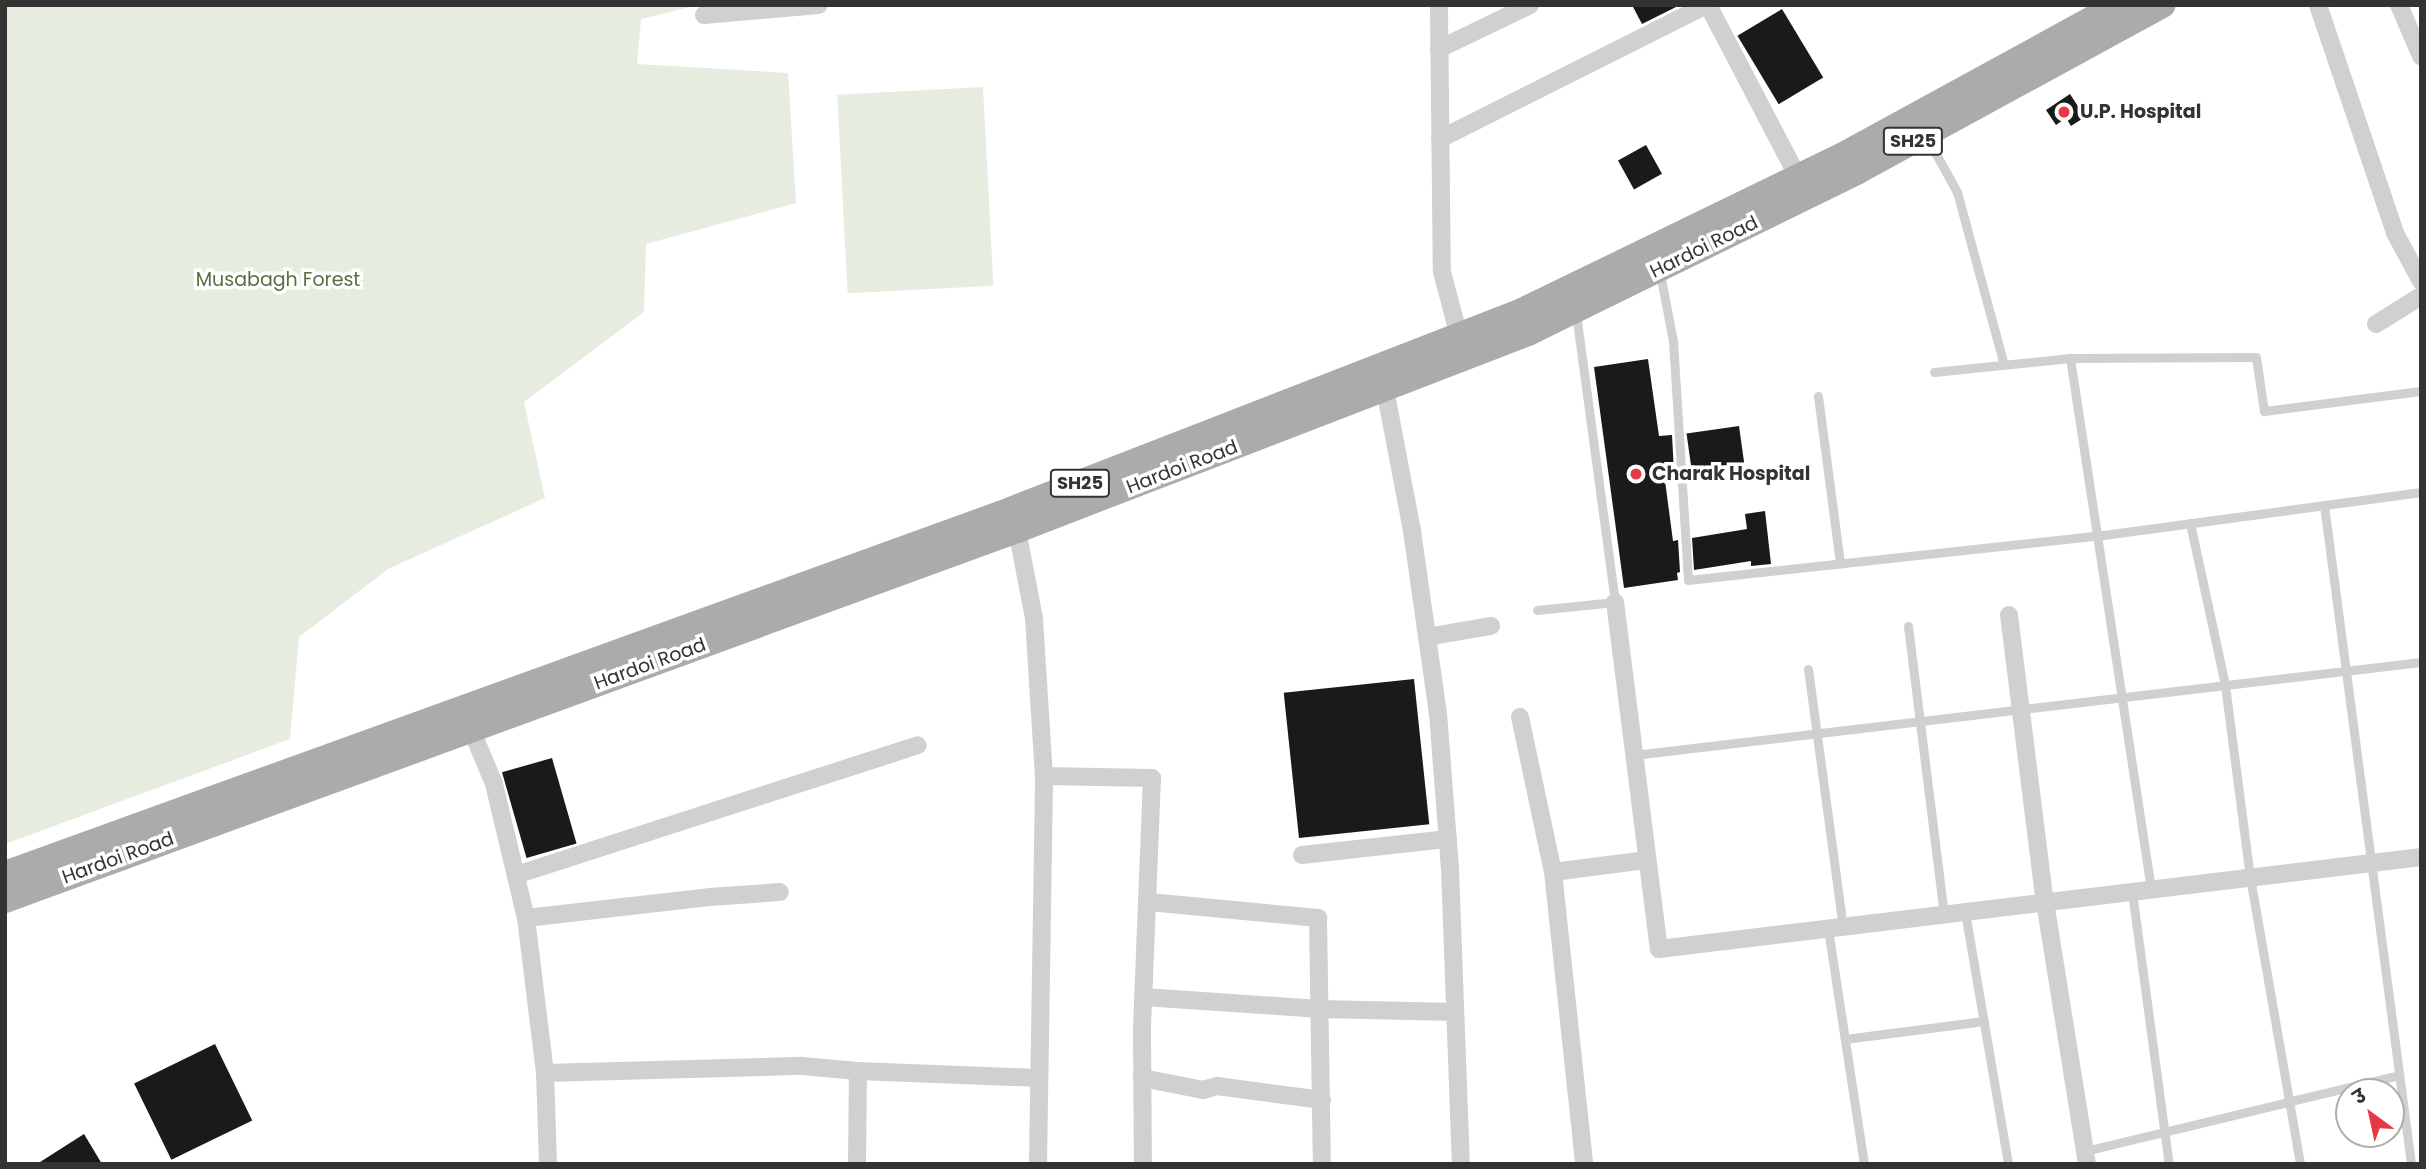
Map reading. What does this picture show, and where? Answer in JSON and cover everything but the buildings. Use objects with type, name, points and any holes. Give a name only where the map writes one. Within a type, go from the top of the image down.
[{"type":"main road","name":"Hardoi Road","points":[[1572,299],[2118,5]]},
{"type":"main road","name":"Hardoi Road","points":[[467,719],[1017,530],[1054,505],[1462,347],[1572,299],[1659,269],[1858,171],[2163,5]]},
{"type":"main road","name":"Hardoi Road","points":[[5,874],[147,835],[1054,505],[1385,389],[1462,347]]},
{"type":"main road","name":"Hardoi Road","points":[[5,900],[147,835]]},
{"type":"street","points":[[705,15],[820,5]]},
{"type":"street","points":[[1438,5],[1442,272],[1462,347]]},
{"type":"street","points":[[1439,49],[1530,5]]},
{"type":"street","points":[[1440,139],[1707,5],[1798,177]]},
{"type":"street","points":[[2318,5],[2395,233],[2421,281]]},
{"type":"street","points":[[2399,5],[2421,56]]},
{"type":"street","points":[[2376,324],[2421,296]]},
{"type":"street","points":[[1385,389],[1438,713],[1448,839],[1461,1164]]},
{"type":"street","points":[[1017,530],[1034,618],[1044,776],[1038,1164]]},
{"type":"street","points":[[1615,603],[1659,949],[2421,857]]},
{"type":"street","points":[[2009,615],[2045,902],[2086,1157]]},
{"type":"street","points":[[1427,637],[1491,626]]},
{"type":"street","points":[[1520,717],[1553,872],[1557,936],[1584,1164]]},
{"type":"street","points":[[467,719],[494,784],[526,918],[545,1073],[548,1164]]},
{"type":"street","points":[[516,875],[918,745]]},
{"type":"street","points":[[1044,776],[1152,778],[1142,1078],[1143,1164]]},
{"type":"street","points":[[1302,855],[1448,839]]},
{"type":"street","points":[[1553,872],[1647,860]]},
{"type":"street","points":[[526,918],[709,897],[780,892]]},
{"type":"street","points":[[1149,902],[1318,918],[1322,1164]]},
{"type":"street","points":[[1144,997],[1320,1009],[1455,1012]]},
{"type":"street","points":[[545,1073],[802,1066],[858,1071],[1038,1078]]},
{"type":"street","points":[[857,1164],[858,1071]]},
{"type":"street","points":[[1142,1078],[1203,1090],[1217,1086],[1322,1100]]},
{"type":"lane","points":[[1925,135],[1957,192],[2004,365]]},
{"type":"lane","points":[[1659,269],[1673,341],[1688,580],[2096,536],[2421,492]]},
{"type":"lane","points":[[1537,610],[1615,603],[1572,299]]},
{"type":"lane","points":[[1934,372],[2070,358],[2256,357],[2264,411],[2421,391]]},
{"type":"lane","points":[[2070,358],[2151,890]]},
{"type":"lane","points":[[1818,396],[1840,564]]},
{"type":"lane","points":[[2324,505],[2411,1164]]},
{"type":"lane","points":[[2190,523],[2225,685],[2250,877],[2300,1164]]},
{"type":"lane","points":[[1908,626],[1944,915]]},
{"type":"lane","points":[[1634,755],[2421,662]]},
{"type":"lane","points":[[1808,668],[1845,1039],[1864,1164]]},
{"type":"lane","points":[[2132,892],[2169,1164]]},
{"type":"lane","points":[[1965,912],[2008,1164]]},
{"type":"lane","points":[[1845,1039],[1984,1021]]},
{"type":"lane","points":[[2086,1157],[2289,1100],[2399,1075]]},
{"type":"green space","name":"Musabagh Forest","points":[[5,5],[698,5],[641,19],[637,64],[788,73],[796,203],[646,244],[644,312],[524,402],[545,498],[388,569],[299,637],[290,739],[5,844]]},
{"type":"green space","points":[[983,87],[993,286],[848,293],[837,95]]},
{"type":"place","name":"U.P. Hospital","points":[[2064,112]]},
{"type":"place","name":"Charak Hospital","points":[[1636,474]]}]
